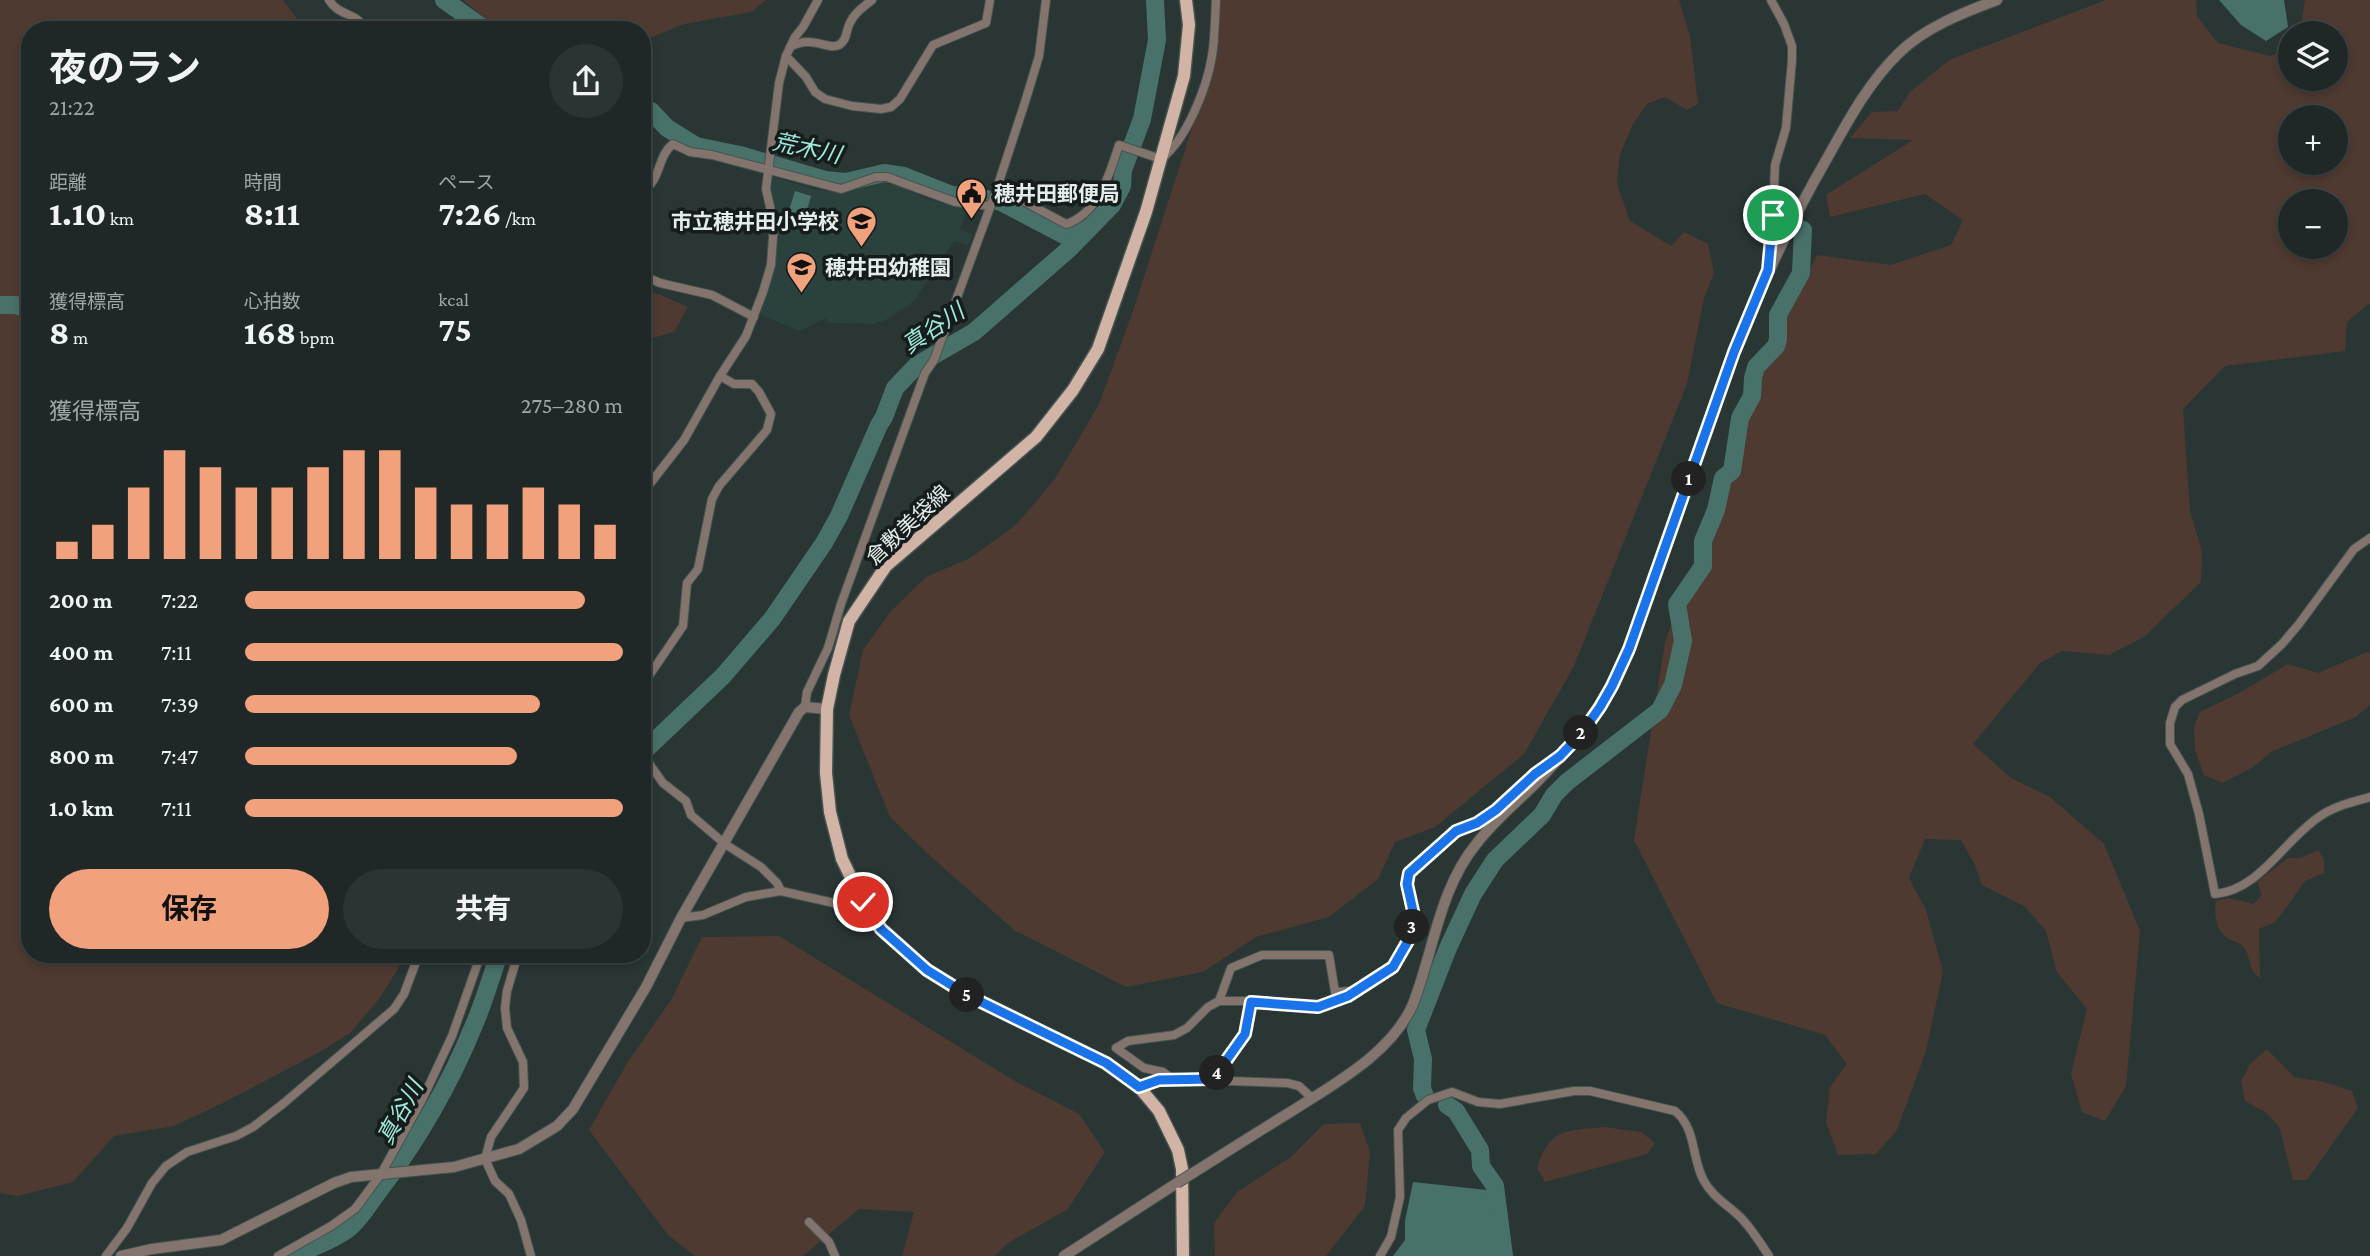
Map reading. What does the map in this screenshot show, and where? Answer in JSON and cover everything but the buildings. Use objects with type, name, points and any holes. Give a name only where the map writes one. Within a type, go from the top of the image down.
[{"type":"main road","name":"倉敷美袋線","points":[[1183,1256],[1182,1169],[1178,1150],[1159,1111],[1139,1087],[1106,1063],[969,996],[927,970],[881,929],[863,902],[842,859],[830,812],[826,773],[827,709],[849,621],[886,566],[1035,437],[1073,390],[1098,349],[1146,212],[1156,157],[1184,76],[1189,25],[1186,0]]},
{"type":"street","points":[[329,0],[331,5],[359,21]]},
{"type":"street","points":[[651,482],[684,440],[746,336],[754,317],[771,265],[774,224],[766,189],[779,83],[790,47],[818,0]]},
{"type":"street","points":[[790,47],[800,41],[839,45],[846,38],[849,24],[860,9],[872,0]]},
{"type":"street","points":[[786,56],[806,77],[815,92],[825,99],[852,106],[891,107],[900,99],[933,46],[986,23],[990,0]]},
{"type":"street","points":[[121,1256],[152,1249],[221,1241],[334,1183],[351,1177],[454,1167],[519,1149],[557,1126],[573,1109],[646,987],[681,918],[799,712],[805,707],[807,692],[828,648],[841,604],[925,373],[940,345],[992,200],[1039,56],[1046,0]]},
{"type":"street","points":[[651,184],[665,150],[673,144],[691,152],[768,165],[841,189],[876,177],[887,177],[955,202],[1025,202],[1066,224],[1075,221],[1095,202],[1108,179],[1119,145],[1156,157],[1173,150],[1193,114],[1212,58],[1216,0]]},
{"type":"street","points":[[1768,270],[1774,165],[1786,128],[1793,60],[1788,35],[1771,0]]},
{"type":"street","points":[[1065,1256],[1364,1063],[1398,1026],[1412,1006],[1438,918],[1462,863],[1478,842],[1581,734],[1612,686],[1629,649],[1734,352],[1768,270],[1866,90],[1902,50],[1953,17],[1997,0]]},
{"type":"street","points":[[1773,215],[1791,224]]},
{"type":"street","points":[[651,279],[712,295],[754,317]]},
{"type":"street","points":[[651,672],[684,626],[687,583],[698,569],[715,492],[767,430],[771,414],[759,391],[752,384],[734,384],[720,376]]},
{"type":"street","points":[[2370,538],[2354,549],[2299,624],[2258,666],[2182,700],[2175,707],[2170,723],[2170,744],[2188,774],[2215,894],[2230,892],[2267,867],[2319,816],[2370,797]]},
{"type":"street","points":[[805,707],[827,709]]},
{"type":"street","points":[[1172,1079],[1163,1072],[1144,1068],[1116,1048],[1128,1041],[1174,1035],[1187,1028],[1208,1007],[1219,1001],[1318,1007],[1355,991],[1393,967],[1412,934],[1413,911],[1407,884],[1409,873],[1456,831],[1477,823],[1496,810],[1535,774],[1560,756]]},
{"type":"street","points":[[651,766],[663,783],[686,801],[691,815],[724,844],[761,867],[781,891]]},
{"type":"street","points":[[681,918],[703,915],[746,897],[781,891],[848,906],[863,902]]},
{"type":"street","points":[[1219,1001],[1231,968],[1262,955],[1329,955],[1335,992],[1355,991]]},
{"type":"street","points":[[106,1256],[127,1228],[152,1183],[166,1166],[187,1152],[236,1136],[253,1127],[284,1103],[394,1009],[404,994],[416,963]]},
{"type":"street","points":[[278,1256],[355,1209],[384,1174],[452,1036],[478,963]]},
{"type":"street","points":[[515,963],[505,1009],[507,1028],[523,1062],[524,1088],[491,1137],[485,1159],[495,1181],[509,1194],[521,1220],[531,1256]]},
{"type":"street","points":[[1213,1079],[1245,1034],[1251,1002]]},
{"type":"street","points":[[1139,1087],[1172,1079],[1287,1083],[1299,1086],[1312,1098]]},
{"type":"street","points":[[1380,1256],[1391,1237],[1399,1197],[1398,1130],[1406,1118],[1428,1100],[1452,1092],[1478,1102],[1500,1104],[1574,1091],[1590,1091],[1675,1111],[1685,1119],[1691,1131],[1704,1182],[1743,1220],[1769,1256]]},
{"type":"street","points":[[809,1222],[830,1241],[835,1256]]},
{"type":"shaded area","points":[[0,0],[283,0],[298,21],[21,21],[21,963],[401,963],[379,999],[350,1033],[318,1053],[174,1126],[114,1136],[73,1182],[17,1196],[0,1193]]},
{"type":"shaded area","points":[[463,0],[766,0],[751,12],[684,24],[651,37],[651,21],[489,21]]},
{"type":"shaded area","points":[[1218,0],[1679,0],[1690,36],[1698,104],[1687,110],[1665,97],[1647,104],[1633,124],[1620,154],[1617,184],[1630,221],[1671,246],[1684,232],[1708,244],[1714,273],[1704,298],[1687,384],[1574,666],[1524,754],[1435,827],[1395,842],[1378,879],[1329,917],[1256,937],[1203,972],[1126,987],[1014,930],[890,817],[849,715],[863,650],[891,611],[926,577],[970,558],[1016,525],[1055,479],[1099,404],[1132,314],[1191,131],[1210,84],[1220,30]]},
{"type":"shaded area","points":[[2106,0],[2196,0],[2197,16],[2218,43],[2270,56],[2278,53],[2278,91],[2348,91],[2348,21],[2302,21],[2305,0],[2370,0],[2370,305],[2347,322],[2345,351],[2225,366],[2183,409],[2190,512],[2202,551],[2201,582],[2144,637],[2109,655],[2062,651],[2040,663],[1973,744],[2011,778],[2050,797],[2104,844],[2140,931],[2126,1086],[2105,1121],[2082,1112],[2071,1074],[2087,1009],[2057,972],[2046,931],[2024,906],[1982,885],[1961,840],[1925,839],[1909,878],[1926,910],[1943,971],[1926,1051],[1897,1130],[1876,1154],[1838,1155],[1826,1122],[1830,1087],[1847,1064],[1825,1035],[1717,1003],[1634,840],[1665,642],[1774,344],[1817,255],[1891,265],[1951,245],[1963,220],[1925,194],[1830,217],[1826,195],[1913,140],[1850,138],[1872,112],[1898,111],[1910,92],[1949,60]]},
{"type":"shaded area","points":[[2219,0],[2284,0],[2287,21],[2278,21],[2278,33],[2266,41],[2241,25]]},
{"type":"shaded area","name":"市立穂井田小学校","points":[[772,177],[818,190],[843,192],[880,182],[900,186],[924,198],[968,208],[960,229],[973,234],[968,245],[954,241],[915,300],[892,317],[877,321],[876,324],[828,323],[826,318],[800,331],[760,315],[774,271],[776,253],[776,210],[770,192]]},
{"type":"shaded area","points":[[795,191],[811,196],[802,228],[785,223]]},
{"type":"shaded area","points":[[651,292],[688,307],[674,332],[651,338]]},
{"type":"shaded area","points":[[2370,653],[2370,705],[2356,717],[2273,751],[2253,767],[2223,783],[2204,775],[2195,750],[2194,727],[2200,712],[2288,664],[2318,673]]},
{"type":"shaded area","points":[[2318,850],[2324,859],[2324,873],[2305,881],[2275,922],[2259,929],[2260,978],[2252,969],[2243,947],[2226,937],[2217,925],[2216,901],[2229,898],[2254,904],[2262,894],[2257,882],[2288,858],[2301,858]]},
{"type":"shaded area","points":[[779,936],[1013,1080],[1079,1114],[1105,1152],[1068,1209],[1008,1243],[995,1256],[902,1256],[914,1212],[859,1209],[803,1256],[695,1256],[668,1235],[589,1130],[627,1063],[671,1000],[702,937]]},
{"type":"shaded area","points":[[2267,1049],[2294,1077],[2325,1082],[2352,1091],[2358,1108],[2307,1180],[2293,1180],[2279,1126],[2265,1112],[2245,1101],[2241,1081],[2250,1064]]},
{"type":"shaded area","points":[[1360,1123],[1370,1152],[1365,1206],[1326,1256],[1215,1256],[1214,1223],[1237,1192],[1291,1157],[1324,1124]]},
{"type":"shaded area","points":[[1604,1127],[1641,1132],[1655,1143],[1647,1154],[1545,1182],[1537,1168],[1554,1138],[1569,1131]]},
{"type":"shaded area","points":[[1413,1182],[1487,1190],[1496,1256],[1393,1256],[1405,1240],[1405,1221]]},
{"type":"waterway","name":"荒木川","points":[[444,0],[473,21]]},
{"type":"waterway","name":"真谷川","points":[[651,744],[723,676],[772,619],[824,543],[839,516],[895,388],[917,365],[974,332],[1069,249],[1112,205],[1122,186],[1123,170],[1142,119],[1157,40],[1155,0]]},
{"type":"waterway","name":"荒木川","points":[[651,111],[667,128],[696,146],[740,155],[825,180],[846,182],[884,173],[904,176],[952,195],[1001,202],[1064,235],[1089,228]]},
{"type":"waterway","points":[[1425,1096],[1422,1088],[1423,1059],[1416,1030],[1448,948],[1473,894],[1495,860],[1542,815],[1554,795],[1660,710],[1673,685],[1683,641],[1677,604],[1703,566],[1703,541],[1716,510],[1723,478],[1732,471],[1740,418],[1752,396],[1756,367],[1776,346],[1778,315],[1801,273],[1803,230]]},
{"type":"waterway","points":[[0,305],[21,307]]},
{"type":"waterway","name":"真谷川","points":[[296,1256],[348,1229],[364,1212],[406,1153],[432,1111],[465,1047],[496,963]]},
{"type":"waterway","points":[[1447,1105],[1456,1111],[1480,1150],[1481,1166],[1495,1186],[1504,1256]]},
{"type":"place","name":"穂井田郵便局","points":[[971,221]]},
{"type":"place","name":"市立穂井田小学校","points":[[862,249]]},
{"type":"place","name":"穂井田幼稚園","points":[[802,295]]},
{"type":"route","points":[[863,902],[881,929],[927,970],[969,996],[1106,1063],[1139,1087],[1159,1080],[1213,1079],[1245,1034],[1251,1002],[1318,1007],[1348,996],[1393,967],[1412,934],[1413,911],[1407,884],[1409,873],[1456,831],[1477,823],[1496,810],[1535,774],[1560,756],[1581,734],[1612,686],[1629,649],[1734,352],[1768,270],[1773,215]]}]
